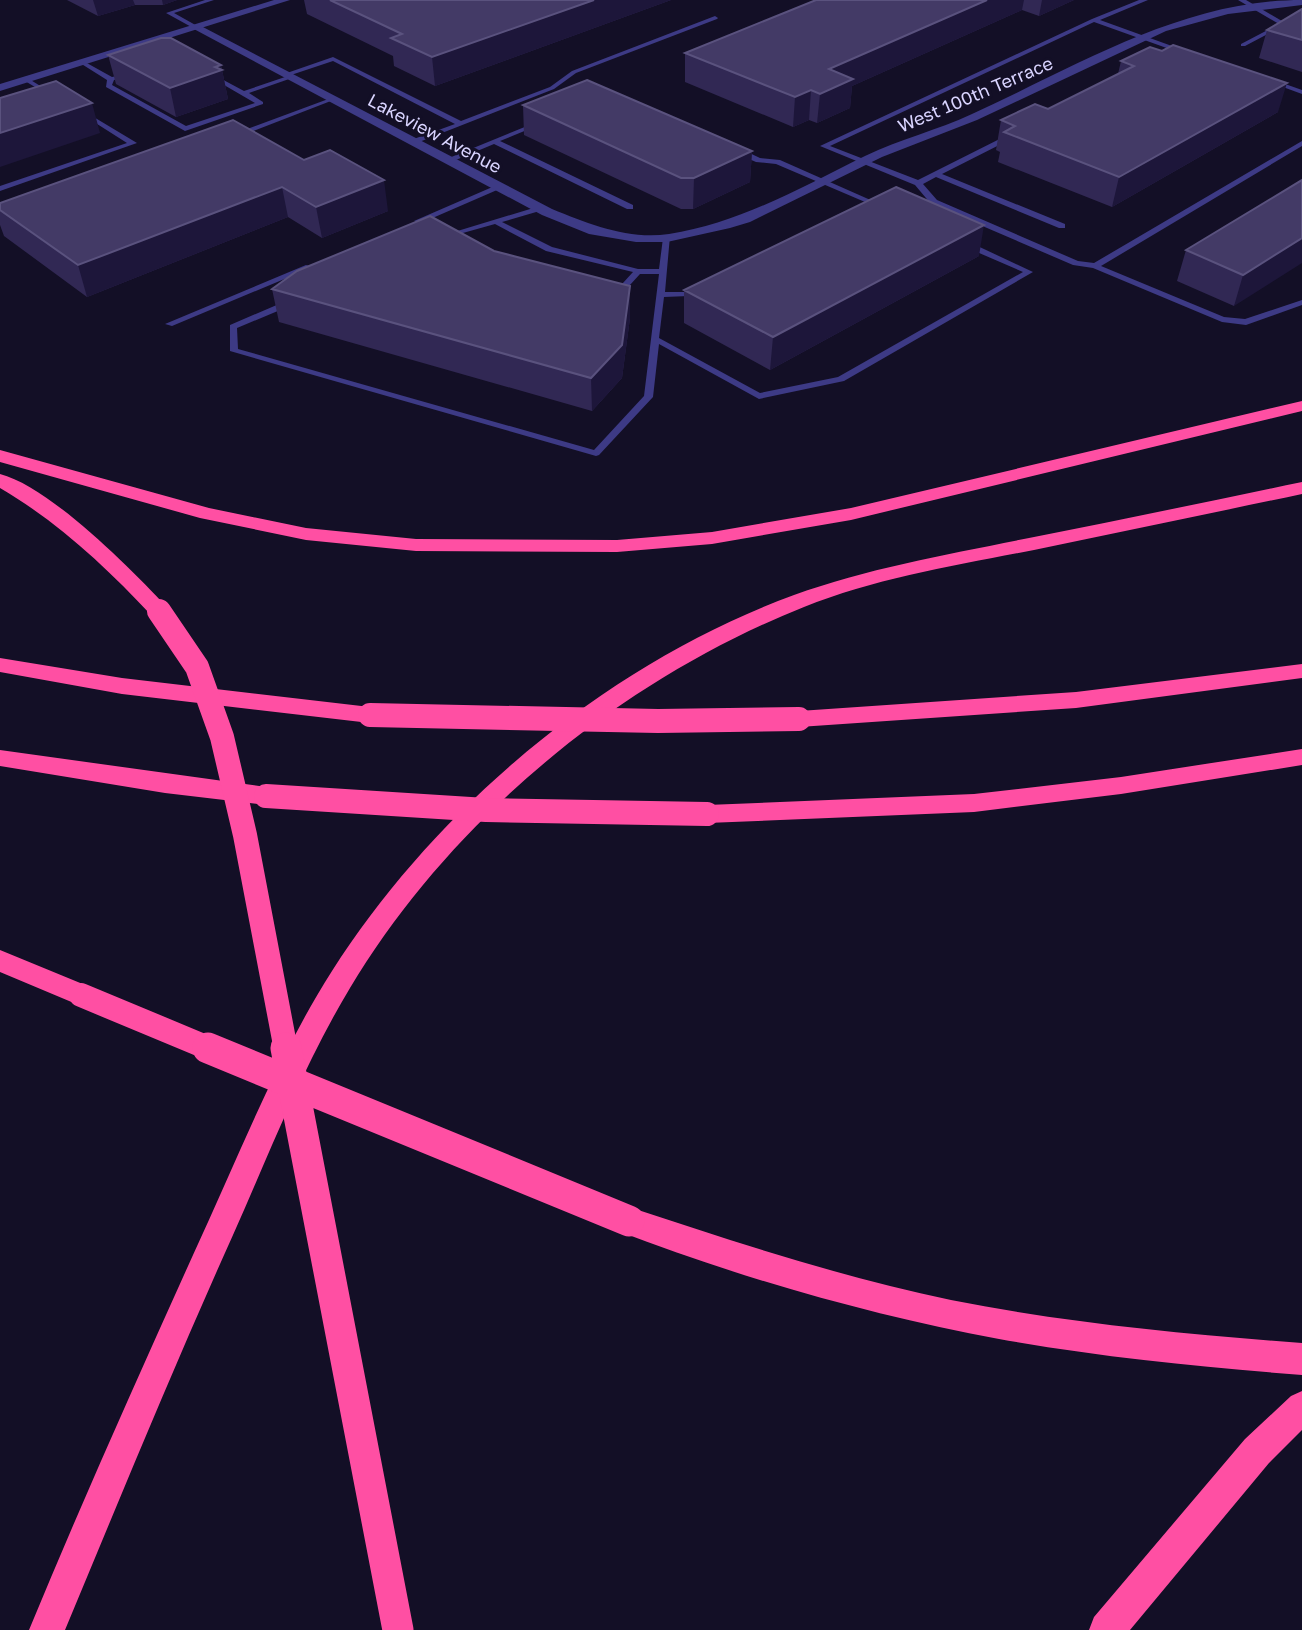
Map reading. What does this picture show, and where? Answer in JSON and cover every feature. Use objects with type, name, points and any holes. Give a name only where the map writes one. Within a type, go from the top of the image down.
[{"type":"highway","points":[[0,456],[207,514],[306,534],[416,545],[617,546],[712,538],[851,514],[1302,406]]},
{"type":"highway","points":[[0,480],[81,534],[118,566],[159,611],[197,667],[222,737],[242,821],[398,1630]]},
{"type":"highway","points":[[47,1630],[180,1318],[258,1148],[342,977],[387,914],[426,868],[515,776],[554,743],[678,659],[795,603],[874,577],[939,562],[1302,488]]},
{"type":"highway","points":[[0,665],[122,686],[370,715],[658,721],[799,719],[1076,700],[1302,671]]},
{"type":"highway","points":[[0,758],[165,784],[421,809],[707,814],[862,811],[1010,800],[1153,782],[1302,757]]},
{"type":"highway","points":[[0,961],[629,1221],[793,1274],[904,1304],[1111,1339],[1302,1359]]},
{"type":"highway","points":[[1107,1630],[1257,1451],[1302,1407]]},
{"type":"street","points":[[0,88],[285,0]]},
{"type":"street","name":"West 100th Terrace","points":[[667,238],[745,219],[863,162],[948,129],[1143,37],[1188,20],[1247,4],[1302,2]]},
{"type":"street","name":"Lakeview Avenue","points":[[197,28],[540,208],[594,231],[636,238],[667,238]]},
{"type":"lane","points":[[197,28],[169,13],[211,0]]},
{"type":"lane","points":[[1145,0],[1094,20],[824,146],[918,183],[934,202],[1076,263],[1095,266],[1222,319],[1246,322],[1302,302]]},
{"type":"lane","points":[[1247,4],[1284,24]]},
{"type":"lane","points":[[414,142],[552,88],[574,72],[715,18]]},
{"type":"lane","points":[[1243,45],[1294,19]]},
{"type":"lane","points":[[1094,20],[1194,55]]},
{"type":"lane","points":[[918,183],[1181,51]]},
{"type":"lane","points":[[243,93],[333,59],[461,124]]},
{"type":"lane","points":[[83,63],[111,79]]},
{"type":"lane","points":[[137,70],[111,79],[108,86],[185,129],[261,103],[203,72]]},
{"type":"lane","points":[[1262,78],[1302,92]]},
{"type":"lane","points":[[27,80],[56,97]]},
{"type":"lane","points":[[230,137],[333,99]]},
{"type":"lane","points":[[0,189],[133,143],[82,113]]},
{"type":"lane","points":[[448,160],[552,118]]},
{"type":"lane","points":[[494,141],[630,207]]},
{"type":"lane","points":[[1095,266],[1302,143]]},
{"type":"lane","points":[[732,148],[759,160],[777,162],[886,209]]},
{"type":"lane","points":[[935,174],[1062,226]]},
{"type":"lane","points":[[410,225],[500,187]]},
{"type":"lane","points":[[857,209],[871,202]]},
{"type":"lane","points":[[435,238],[540,208]]},
{"type":"lane","points":[[495,221],[549,249],[638,271],[663,272]]},
{"type":"lane","points":[[450,234],[463,241]]},
{"type":"lane","points":[[305,295],[233,327],[234,351],[596,453],[648,397],[667,238]]},
{"type":"lane","points":[[655,339],[759,396],[841,379],[1029,272],[957,240]]},
{"type":"lane","points":[[169,324],[325,260]]},
{"type":"lane","points":[[600,293],[614,297],[638,271]]},
{"type":"lane","points":[[660,295],[689,294],[703,287]]},
{"type":"building","points":[[330,0],[594,0],[432,57],[391,38],[402,34]]},
{"type":"building","points":[[816,0],[987,0],[829,69],[853,79],[820,94],[811,90],[795,97],[685,53]]},
{"type":"building","points":[[1302,9],[1302,40],[1267,30]]},
{"type":"building","points":[[161,38],[171,38],[221,65],[215,67],[222,70],[170,88],[108,55]]},
{"type":"building","points":[[1173,45],[1287,83],[1119,177],[1004,132],[1015,126],[1001,120],[1035,104],[1048,109],[1134,66],[1121,61],[1150,47],[1162,51]]},
{"type":"building","points":[[587,80],[752,151],[694,178],[681,178],[523,105]]},
{"type":"building","points":[[56,81],[92,103],[0,133],[0,98]]},
{"type":"building","points":[[233,120],[304,160],[330,150],[384,180],[316,207],[282,187],[78,265],[0,210],[0,203]]},
{"type":"building","points":[[1302,180],[1302,238],[1243,275],[1186,250]]},
{"type":"building","points":[[896,187],[984,225],[773,337],[684,290]]},
{"type":"building","points":[[430,216],[494,251],[630,286],[622,345],[591,378],[272,289],[297,271]]}]
